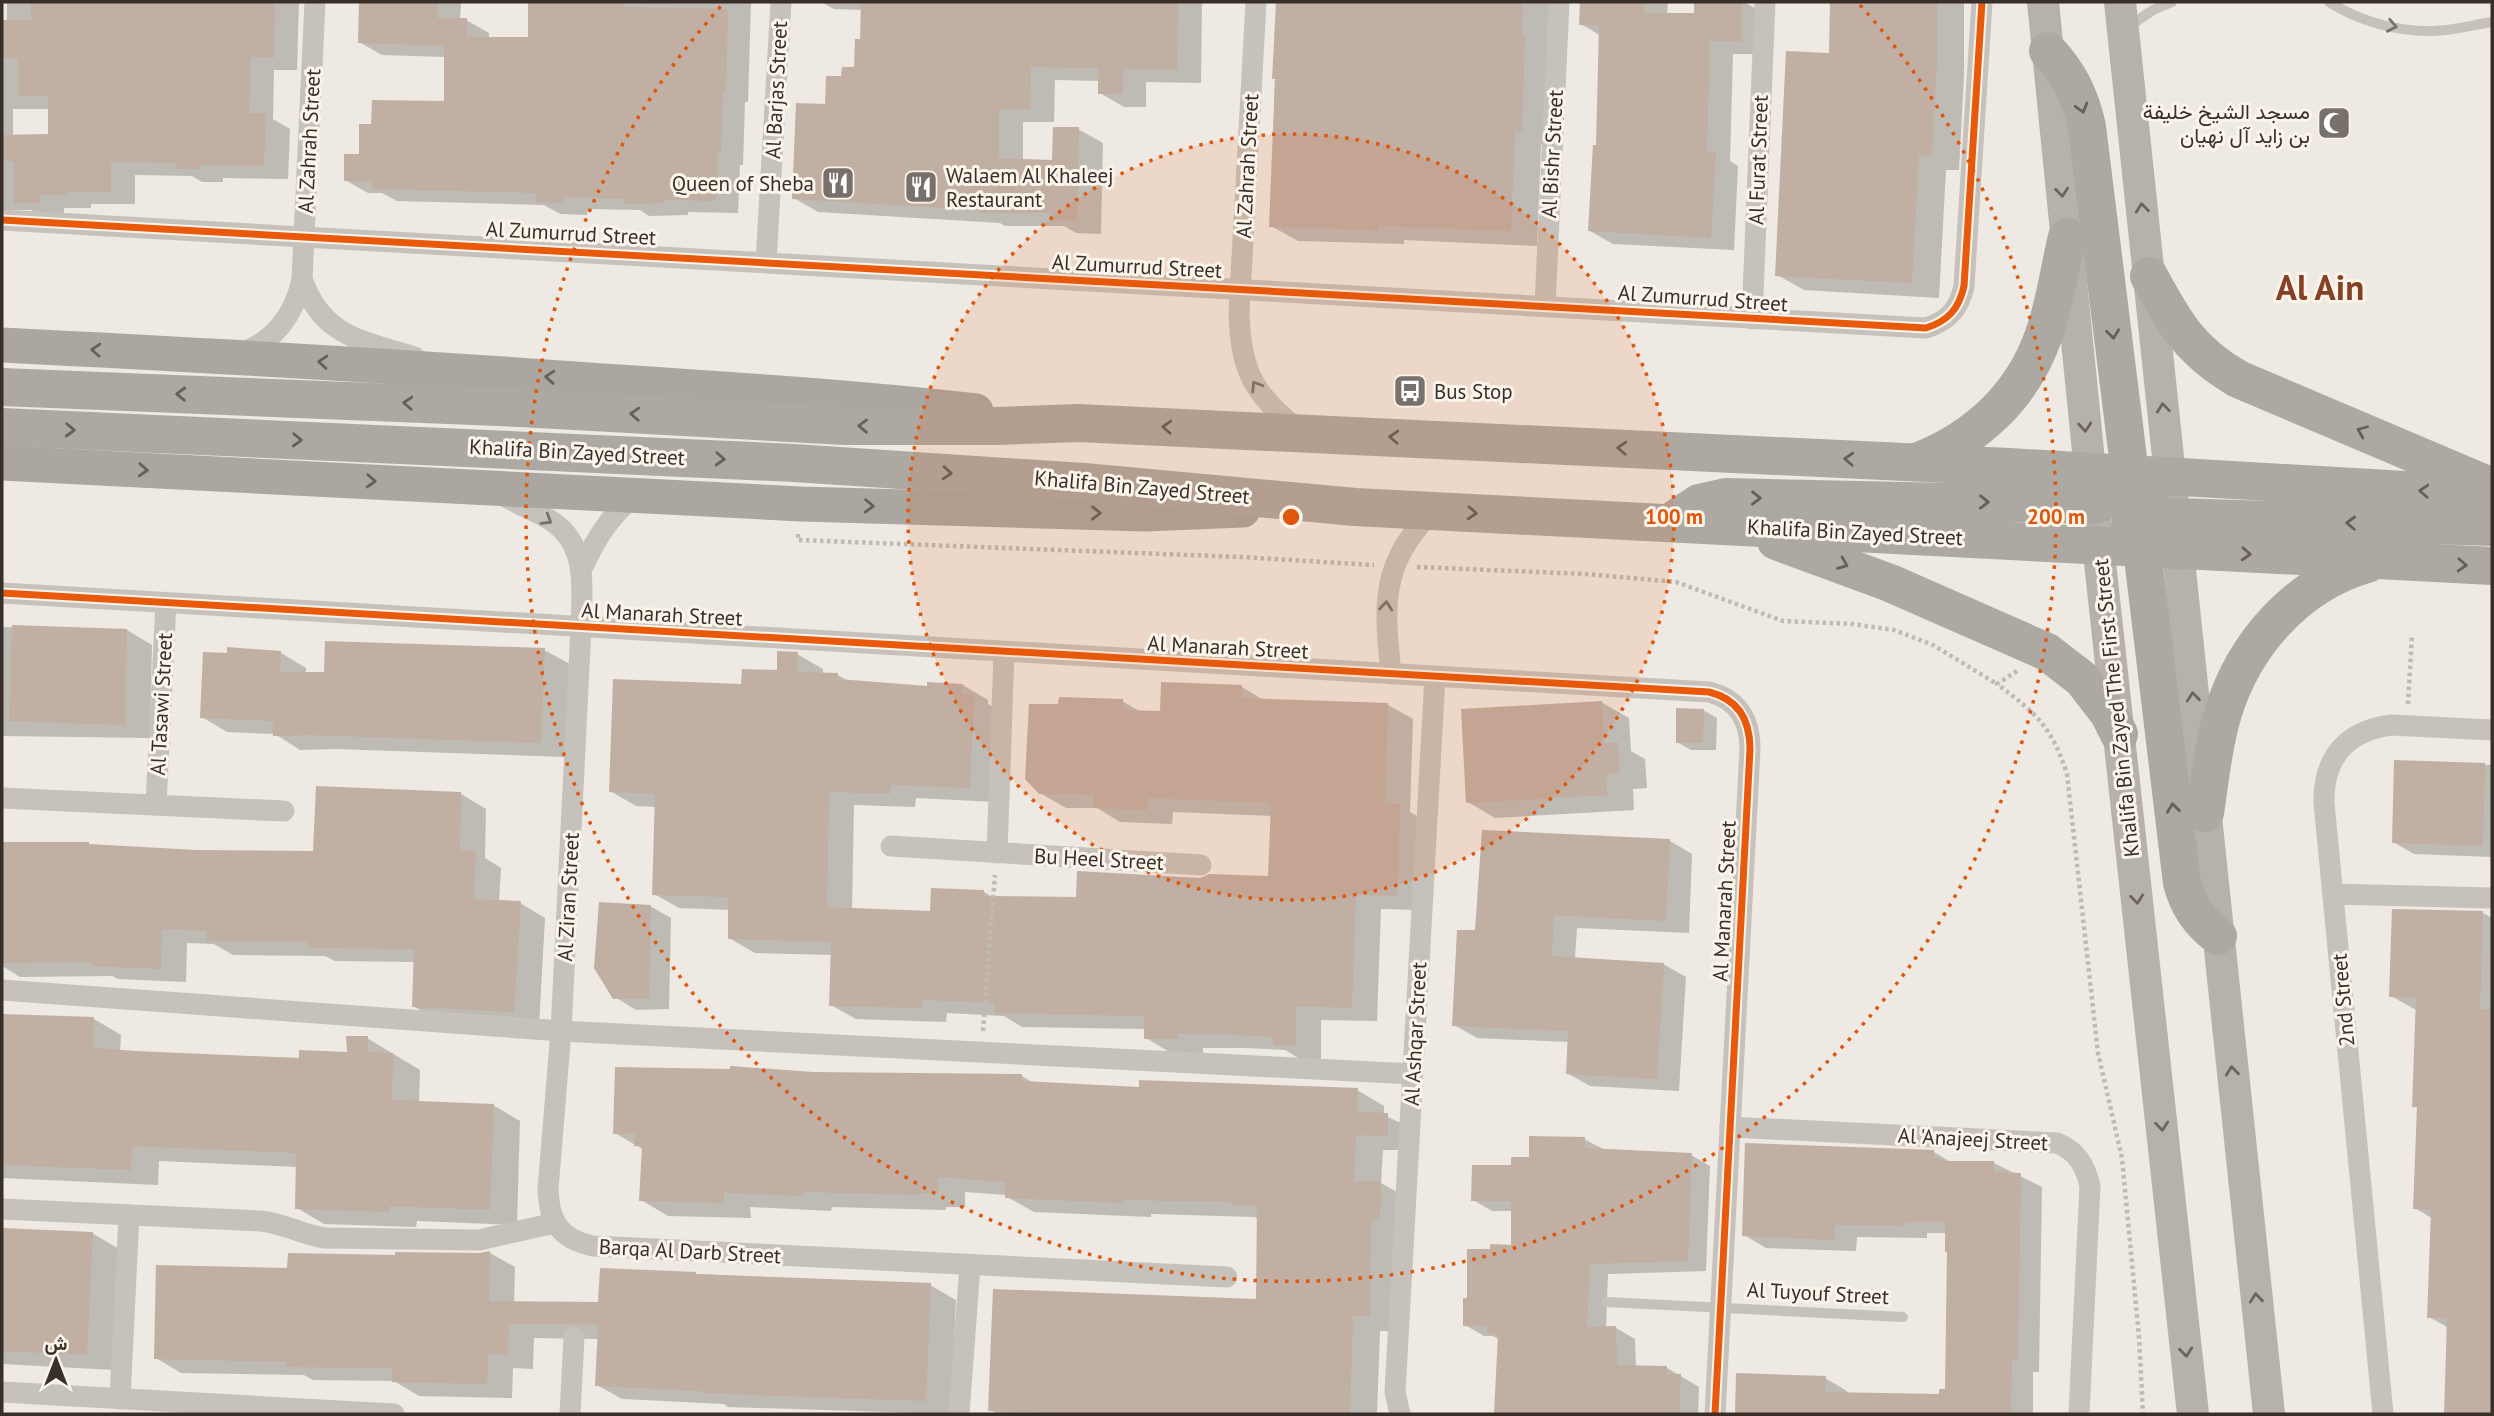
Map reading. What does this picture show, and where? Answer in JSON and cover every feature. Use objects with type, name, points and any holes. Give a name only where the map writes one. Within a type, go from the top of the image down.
[{"type":"highway","points":[[2048,51],[2060,64],[2074,87],[2087,127],[2138,508],[2182,883],[2185,896],[2198,919],[2218,936]]},
{"type":"highway","points":[[1917,462],[1937,454],[1974,432],[2006,403],[2024,377],[2044,336],[2067,237]]},
{"type":"highway","points":[[2149,276],[2176,325],[2191,343],[2221,369],[2238,379],[2492,487]]},
{"type":"highway","name":"Khalifa Bin Zayed Street","points":[[2,387],[520,408],[845,426],[1078,423],[1917,462],[2383,560],[2492,566]]},
{"type":"highway","name":"Khalifa Bin Zayed Street","points":[[2,427],[794,463],[1084,482],[1355,507],[2098,545],[2138,508],[2492,495]]},
{"type":"highway","points":[[1670,522],[1699,503],[1726,497],[2138,508],[2492,527]]},
{"type":"highway","points":[[1732,526],[1867,573],[2047,652],[2082,679],[2109,714],[2119,734]]},
{"type":"highway","points":[[2205,813],[2217,733],[2225,706],[2235,681],[2263,637],[2281,614],[2317,586],[2360,566],[2383,560]]},
{"type":"main road","points":[[2043,2],[2067,237],[2138,508],[2205,813],[2269,1414]]},
{"type":"main road","points":[[2121,16],[2149,276],[2138,508]]},
{"type":"main road","points":[[2,345],[460,370],[802,395],[1078,423]]},
{"type":"main road","points":[[2,463],[801,504],[1133,514],[1355,507]]},
{"type":"main road","name":"Khalifa Bin Zayed The First Street","points":[[2098,545],[2193,1414]]},
{"type":"street","name":"Al Zahrah Street","points":[[230,356],[253,348],[272,335],[293,310],[302,279],[315,2]]},
{"type":"street","name":"Al Barjas Street","points":[[766,262],[781,2]]},
{"type":"street","name":"Al Zahrah Street","points":[[1256,2],[1240,290],[1240,337],[1248,373],[1264,399],[1304,433]]},
{"type":"street","name":"Al Bishr Street","points":[[1545,306],[1559,2]]},
{"type":"street","name":"Al Furat Street","points":[[1752,319],[1765,2]]},
{"type":"street","name":"Al Zumurrud Street","points":[[2,220],[1926,328],[1947,318],[1955,309],[1964,286],[1982,2]]},
{"type":"street","points":[[302,279],[315,308],[337,330],[358,340],[460,370]]},
{"type":"street","name":"Al Ziran Street","points":[[493,488],[515,503],[552,521],[564,531],[578,555],[582,569],[582,627],[561,1031],[548,1189],[549,1209],[555,1223]]},
{"type":"street","name":"Al Ziran Street","points":[[582,569],[611,518],[638,494]]},
{"type":"street","points":[[1391,674],[1385,618],[1391,578],[1407,542],[1432,511]]},
{"type":"street","name":"Al Manarah Street","points":[[2,593],[1709,692],[1730,700],[1738,708],[1748,727],[1750,749],[1715,1414]]},
{"type":"street","name":"Al Tasawi Street","points":[[156,805],[166,603]]},
{"type":"street","points":[[997,853],[1004,652]]},
{"type":"street","name":"Al Ashqar Street","points":[[1400,1414],[1395,1392],[1435,677]]},
{"type":"street","name":"2nd Street","points":[[2383,1414],[2324,790],[2330,764],[2348,741],[2375,727],[2492,730]]},
{"type":"street","name":"Al Tasawi Street","points":[[2,798],[284,811]]},
{"type":"street","name":"Bu Heel Street","points":[[891,846],[1201,865]]},
{"type":"street","points":[[2333,894],[2492,898]]},
{"type":"street","points":[[2,990],[561,1031],[1413,1074]]},
{"type":"street","name":"Al 'Anajeej Street","points":[[1730,1127],[2057,1143],[2073,1152],[2084,1167],[2090,1186],[2079,1414]]},
{"type":"street","points":[[2,1209],[278,1222],[309,1235],[325,1238],[479,1240],[555,1223]]},
{"type":"street","points":[[120,1399],[129,1215]]},
{"type":"street","name":"Barqa Al Darb Street","points":[[555,1223],[570,1239],[593,1246],[1227,1277]]},
{"type":"street","points":[[959,1414],[970,1266]]},
{"type":"street","points":[[570,1414],[575,1337]]},
{"type":"street","points":[[2,1392],[267,1411],[394,1414]]},
{"type":"street","name":"Al Ashqar Street","points":[[1383,1414],[1395,1392]]},
{"type":"lane","points":[[2121,16],[2146,15],[2172,2]]},
{"type":"lane","points":[[2334,4],[2376,23],[2434,32],[2492,22]]},
{"type":"lane","name":"Al Tuyouf Street","points":[[1606,1302],[1903,1317]]},
{"type":"path","points":[[2406,726],[2412,635]]},
{"type":"path","points":[[2047,652],[1997,684],[2029,708],[2047,727],[2060,749],[2067,774],[2098,1053],[2122,1158],[2143,1414]]},
{"type":"path","points":[[981,1052],[997,853]]},
{"type":"building","points":[[31,2],[275,2],[274,58],[251,57],[249,113],[266,113],[264,166],[200,165],[199,169],[176,169],[177,163],[111,162],[111,192],[40,195],[40,203],[14,203],[14,161],[2,161],[2,135],[48,134],[48,96],[18,96],[18,58],[2,58],[2,20],[31,20]]},
{"type":"building","points":[[359,2],[438,2],[438,18],[467,18],[467,37],[528,37],[528,2],[625,2],[624,7],[728,9],[726,90],[723,90],[716,201],[665,200],[665,203],[625,204],[625,199],[565,197],[565,203],[536,202],[536,193],[372,189],[373,181],[344,181],[344,154],[359,154],[359,124],[371,124],[372,100],[444,101],[444,46],[358,43]]},
{"type":"building","points":[[861,2],[1178,2],[1177,70],[1123,69],[1123,94],[1098,94],[1098,68],[1031,67],[1030,109],[999,109],[999,158],[1052,160],[1053,127],[1079,127],[1077,221],[1049,220],[1050,213],[979,213],[979,210],[792,199],[796,103],[825,104],[826,76],[841,76],[842,67],[854,67],[855,39],[860,39]]},
{"type":"building","points":[[1276,2],[1523,2],[1522,35],[1525,35],[1522,131],[1515,131],[1511,231],[1378,226],[1378,230],[1269,227]]},
{"type":"building","points":[[1580,2],[1644,2],[1644,13],[1694,13],[1694,2],[1742,2],[1742,42],[1710,41],[1707,151],[1716,151],[1711,238],[1588,231],[1593,145],[1596,145],[1599,26],[1579,25]]},
{"type":"building","points":[[1830,2],[1937,2],[1932,156],[1919,155],[1912,283],[1775,276],[1786,51],[1829,53]]},
{"type":"building","points":[[12,625],[127,629],[125,725],[9,721]]},
{"type":"building","points":[[325,641],[545,648],[541,743],[273,736],[273,721],[200,718],[203,652],[227,653],[227,647],[281,651],[280,672],[324,672]]},
{"type":"building","points":[[777,651],[798,652],[798,672],[838,673],[838,679],[927,686],[927,682],[963,684],[962,694],[974,694],[970,788],[891,785],[890,794],[829,792],[827,907],[930,911],[931,888],[984,890],[984,896],[1076,897],[1077,871],[1200,878],[1210,874],[1268,876],[1271,803],[1148,798],[1147,810],[1093,808],[1094,795],[1039,794],[1025,779],[1029,704],[1058,704],[1059,697],[1123,699],[1124,710],[1160,711],[1161,682],[1242,685],[1242,698],[1388,703],[1385,804],[1400,804],[1397,896],[1356,895],[1352,1008],[1296,1006],[1296,1045],[1273,1045],[1273,1037],[1219,1034],[1178,1034],[1178,1039],[1144,1039],[1144,1016],[995,1013],[995,1003],[922,1000],[922,1008],[829,1006],[831,942],[728,939],[728,897],[652,895],[655,794],[609,792],[613,679],[741,684],[742,669],[777,670]]},
{"type":"building","points":[[1602,701],[1604,743],[1618,742],[1620,773],[1606,774],[1607,795],[1466,803],[1461,709]]},
{"type":"building","points":[[1676,708],[1704,709],[1703,743],[1676,743]]},
{"type":"building","points":[[2394,760],[2485,763],[2483,846],[2392,843]]},
{"type":"building","points":[[316,786],[461,792],[460,850],[476,851],[474,899],[521,901],[514,1012],[412,1007],[414,949],[308,948],[308,942],[206,941],[206,931],[162,929],[161,969],[91,966],[91,962],[2,963],[2,842],[89,842],[197,850],[313,851]]},
{"type":"building","points":[[1482,830],[1670,839],[1666,921],[1554,915],[1552,956],[1664,963],[1657,1079],[1566,1074],[1568,1031],[1452,1026],[1457,930],[1475,930]]},
{"type":"building","points":[[599,902],[651,905],[649,998],[613,999],[594,968]]},
{"type":"building","points":[[2392,909],[2483,911],[2480,1009],[2492,1010],[2492,1414],[2444,1414],[2447,1318],[2427,1318],[2431,1210],[2413,1209],[2417,1107],[2412,1107],[2416,998],[2389,997]]},
{"type":"building","points":[[2,1014],[94,1017],[93,1048],[136,1051],[299,1058],[299,1050],[347,1052],[346,1036],[368,1036],[368,1052],[393,1053],[392,1100],[494,1104],[490,1210],[390,1206],[389,1212],[295,1209],[296,1153],[132,1146],[131,1170],[2,1165]]},
{"type":"building","points":[[730,1066],[813,1072],[1022,1074],[1022,1081],[1139,1087],[1139,1080],[1358,1088],[1357,1112],[1388,1113],[1388,1136],[1356,1135],[1354,1181],[1381,1181],[1381,1203],[1379,1220],[1371,1220],[1370,1316],[1353,1316],[1350,1414],[1086,1414],[988,1411],[993,1289],[1256,1299],[1257,1206],[1231,1205],[1231,1202],[1124,1200],[1124,1203],[1005,1198],[1005,1182],[938,1177],[938,1193],[920,1195],[805,1192],[805,1196],[724,1193],[724,1203],[639,1201],[642,1146],[634,1146],[635,1134],[613,1134],[615,1067],[730,1069]]},
{"type":"building","points":[[1529,1136],[1585,1137],[1585,1148],[1692,1153],[1688,1261],[1590,1264],[1587,1327],[1616,1326],[1617,1365],[1667,1366],[1667,1374],[1681,1374],[1679,1414],[1494,1414],[1498,1334],[1487,1334],[1487,1326],[1463,1326],[1463,1298],[1467,1298],[1467,1249],[1490,1249],[1490,1244],[1511,1245],[1511,1201],[1471,1201],[1472,1165],[1511,1165],[1511,1157],[1529,1157]]},
{"type":"building","points":[[1745,1143],[1934,1150],[1934,1158],[1940,1158],[1940,1161],[1994,1161],[1994,1172],[2021,1173],[2018,1361],[2012,1361],[2011,1414],[1735,1414],[1736,1373],[1826,1376],[1825,1392],[1939,1394],[1939,1389],[1945,1389],[1945,1222],[1906,1222],[1905,1226],[1835,1225],[1835,1240],[1742,1236]]},
{"type":"building","points":[[2,1228],[93,1232],[87,1355],[2,1351]]},
{"type":"building","points":[[490,1251],[489,1301],[598,1302],[600,1268],[931,1283],[926,1401],[701,1393],[595,1386],[598,1325],[509,1324],[508,1355],[488,1354],[487,1384],[392,1382],[392,1368],[286,1367],[286,1362],[154,1359],[156,1265],[287,1268],[288,1253],[395,1255],[395,1252]]},
{"type":"cycle path","points":[[2,220],[1926,328],[1941,322],[1956,308],[1964,286],[1982,2]]},
{"type":"cycle path","points":[[2,593],[1709,692],[1719,695],[1735,705],[1745,720],[1750,749],[1715,1414]]},
{"type":"place","name":"مسجد الشيخ خليفة بن زايد آل نهيان","points":[[2334,123]]},
{"type":"place","name":"Queen of Sheba","points":[[838,183]]},
{"type":"place","name":"Walaem Al Khaleej Restaurant","points":[[921,187]]},
{"type":"place","name":"Bus Stop","points":[[1410,391]]},
{"type":"district","name":"Al Ain","points":[[2320,287]]}]
